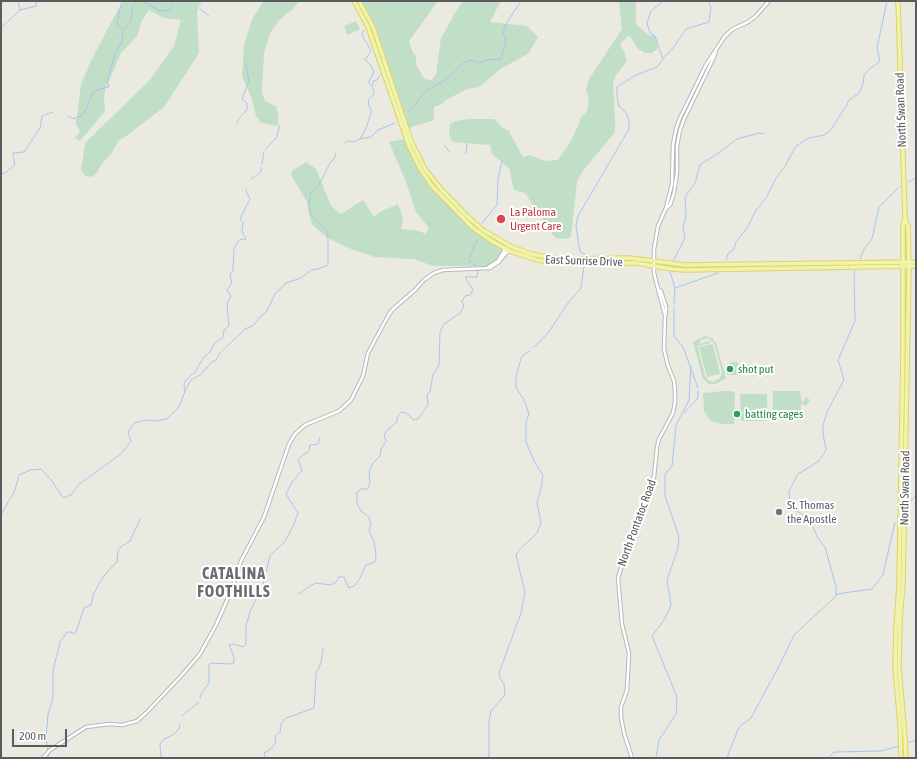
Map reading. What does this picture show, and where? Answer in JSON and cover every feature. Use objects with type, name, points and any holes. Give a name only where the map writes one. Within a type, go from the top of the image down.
[{"type":"main road","name":"East Sunrise Drive","points":[[354,1],[368,27],[409,146],[416,162],[433,187],[487,238],[505,249],[537,260],[636,263],[685,270],[916,266]]},
{"type":"main road","name":"East Sunrise Drive","points":[[359,1],[373,27],[411,141],[425,169],[466,218],[510,246],[531,254],[558,261],[629,258],[674,265],[698,266],[916,262]]},
{"type":"main road","name":"North Swan Road","points":[[898,1],[905,218],[903,225],[904,402]]},
{"type":"main road","points":[[388,84],[392,82]]},
{"type":"main road","name":"North Swan Road","points":[[901,758],[900,724],[895,668],[909,267],[908,226],[905,218]]},
{"type":"main road","name":"North Swan Road","points":[[903,462],[904,584],[900,618],[899,668],[906,758]]},
{"type":"street","name":"North Pontatoc Road","points":[[665,315],[663,313],[655,277],[654,249],[658,226],[666,208],[672,184],[673,145],[676,129],[706,65],[721,40],[728,33],[756,16],[769,1]]},
{"type":"street","points":[[43,758],[50,750],[86,727],[109,724],[122,725],[137,721],[182,675],[200,654],[216,626],[230,594],[241,561],[264,517],[295,434],[305,425],[340,411],[351,400],[363,376],[368,353],[388,316],[392,310],[424,280],[434,273],[443,270],[478,268],[495,264],[505,249],[510,246]]},
{"type":"street","points":[[478,268],[485,269],[496,265],[506,253],[510,251]]},
{"type":"street","name":"North Pontatoc Road","points":[[632,758],[624,733],[621,717],[621,707],[627,690],[629,654],[622,624],[618,578],[628,546],[654,477],[659,439],[674,409],[675,388],[664,348],[666,307],[661,291],[658,289]]},
{"type":"street","points":[[661,299],[666,307]]},
{"type":"green space","points":[[124,1],[202,1],[197,11],[199,53],[164,107],[119,140],[97,173],[92,177],[86,176],[81,170],[85,143],[150,80],[174,46],[181,20],[164,18],[149,10],[142,20],[137,36],[121,53],[105,90],[105,111],[80,141],[75,138],[80,131],[76,124],[81,84],[91,61],[117,11]]},
{"type":"green space","points":[[265,1],[299,1],[294,8],[279,20],[270,33],[264,54],[262,92],[265,101],[276,106],[278,126],[261,123],[256,116],[252,99],[242,76],[244,44],[252,20],[262,3]]},
{"type":"green space","points":[[361,1],[438,1],[409,41],[414,55],[416,55],[416,65],[424,78],[429,80],[432,80],[436,74],[441,38],[462,1],[501,1],[490,22],[527,26],[538,37],[528,54],[502,68],[479,87],[467,89],[444,101],[444,103],[434,107],[434,120],[408,128],[378,35]]},
{"type":"green space","points":[[619,1],[636,1],[636,24],[648,35],[655,36],[658,48],[652,53],[645,53],[638,49],[629,35],[621,43],[621,47],[627,61],[615,77],[613,84],[615,132],[582,172],[577,181],[571,237],[567,239],[556,238],[552,234],[551,227],[544,222],[525,193],[514,190],[509,168],[492,154],[490,145],[453,142],[449,135],[450,124],[456,121],[469,119],[494,119],[503,128],[509,131],[524,157],[529,155],[545,161],[558,160],[570,143],[581,117],[585,114],[588,108],[589,100],[586,90],[589,79],[622,29]]},
{"type":"green space","points":[[356,21],[360,29],[347,35],[344,26]]},
{"type":"green space","points":[[404,139],[416,162],[433,187],[465,220],[503,250],[495,262],[485,266],[439,266],[430,265],[414,259],[375,257],[351,249],[326,237],[312,224],[307,202],[291,175],[293,170],[306,162],[316,169],[331,206],[341,214],[363,200],[374,217],[380,212],[398,204],[403,218],[401,229],[419,231],[426,234],[429,228],[416,212],[406,182],[389,142]]},
{"type":"green space","points":[[705,336],[712,338],[716,343],[726,378],[716,384],[709,384],[703,379],[693,342]],"holes":[[[707,338],[714,343],[722,372],[720,378],[713,382],[708,380],[705,376],[698,344],[699,346],[710,343],[709,341],[699,344],[701,340]]]},
{"type":"green space","points":[[713,344],[720,374],[707,377],[699,347]]},
{"type":"green space","points":[[730,362],[738,362],[738,375],[727,375],[725,367],[730,367]]},
{"type":"green space","points":[[733,391],[735,394],[734,424],[714,422],[710,420],[704,411],[703,393]]},
{"type":"green space","points":[[773,391],[800,391],[802,403],[806,397],[810,400],[806,406],[801,404],[801,410],[792,420],[775,420],[773,412]]},
{"type":"green space","points":[[740,394],[767,394],[767,421],[741,421]]},
{"type":"waterway","points":[[1,28],[20,10],[18,1]]},
{"type":"waterway","points":[[20,10],[36,6],[37,1]]},
{"type":"waterway","points":[[122,1],[117,23],[122,29]]},
{"type":"waterway","points":[[123,30],[130,23],[133,5],[137,1]]},
{"type":"waterway","points":[[142,1],[160,11],[170,10],[173,4],[172,1]]},
{"type":"waterway","points":[[409,112],[427,90],[447,79],[464,62],[471,60],[480,63],[486,60],[501,59],[506,40],[503,33],[506,24],[521,1]]},
{"type":"waterway","points":[[585,254],[580,252],[576,226],[578,216],[629,129],[629,121],[626,113],[619,106],[617,87],[636,75],[657,67],[663,59],[655,36],[650,33],[647,23],[651,11],[660,4],[661,1]]},
{"type":"waterway","points":[[663,58],[673,48],[686,29],[709,22],[711,6],[708,1]]},
{"type":"waterway","points":[[726,260],[728,254],[734,249],[736,242],[747,228],[756,210],[766,198],[776,178],[785,166],[796,146],[809,138],[824,135],[830,131],[847,105],[848,101],[859,93],[867,71],[880,61],[877,48],[887,1]]},
{"type":"waterway","points":[[200,9],[209,16]]},
{"type":"waterway","points":[[360,139],[367,126],[371,113],[368,100],[374,94],[373,88],[369,83],[374,72],[370,64],[365,60],[371,51],[363,37],[362,33],[364,30]]},
{"type":"waterway","points":[[68,116],[74,119],[82,115],[87,108],[92,94],[97,90],[109,87],[107,82],[115,54],[122,41],[123,32]]},
{"type":"waterway","points":[[237,123],[240,117],[247,110],[247,103],[242,99],[249,81],[246,64]]},
{"type":"waterway","points":[[373,85],[373,81],[377,80],[380,75]]},
{"type":"waterway","points":[[1,174],[5,173],[15,165],[13,153],[24,152],[40,128],[42,116],[53,112]]},
{"type":"waterway","points":[[345,143],[348,141],[353,142],[371,137],[378,130],[395,123]]},
{"type":"waterway","points":[[265,150],[276,138],[280,125]]},
{"type":"waterway","points":[[673,261],[685,238],[683,228],[686,216],[685,197],[695,183],[700,165],[737,139],[759,133],[764,134]]},
{"type":"waterway","points":[[466,153],[467,143]]},
{"type":"waterway","points":[[445,146],[450,152]]},
{"type":"waterway","points":[[262,164],[264,152]]},
{"type":"waterway","points":[[1,515],[15,490],[19,475],[30,470],[41,469],[52,481],[63,498],[71,495],[78,485],[121,454],[131,441],[128,432],[134,423],[146,420],[155,421],[167,419],[178,408],[191,380],[200,375],[212,362],[216,360],[220,353],[245,329],[254,325],[267,311],[275,294],[286,283],[301,278],[311,270],[328,265],[327,232],[311,214],[309,203],[311,193],[320,183],[336,153]]},
{"type":"waterway","points":[[482,223],[497,205],[498,179],[502,161]]},
{"type":"waterway","points":[[257,175],[261,171],[261,167]]},
{"type":"waterway","points":[[251,179],[255,176]]},
{"type":"waterway","points":[[908,182],[916,178]]},
{"type":"waterway","points":[[860,259],[864,249],[872,239],[879,207],[899,187]]},
{"type":"waterway","points":[[185,392],[184,384],[186,380],[196,371],[203,358],[210,352],[214,344],[223,337],[224,330],[229,326],[227,304],[231,296],[227,290],[232,283],[230,274],[233,270],[234,249],[238,241],[241,239],[246,239],[242,231],[243,223],[240,219],[250,199],[246,189]]},
{"type":"waterway","points":[[472,252],[477,240]]},
{"type":"waterway","points":[[471,254],[469,261],[473,262]]},
{"type":"waterway","points":[[474,264],[478,267]]},
{"type":"waterway","points":[[533,348],[548,333],[568,303],[581,288],[584,265]]},
{"type":"waterway","points":[[298,594],[315,583],[331,585],[336,582],[339,577],[344,577],[349,588],[354,586],[359,580],[366,565],[375,562],[376,555],[374,542],[369,531],[371,524],[369,517],[361,511],[357,503],[357,492],[361,489],[367,489],[370,484],[369,472],[373,463],[380,456],[381,449],[386,441],[384,435],[386,431],[397,422],[397,417],[401,412],[406,413],[414,420],[418,419],[428,405],[427,395],[430,391],[433,375],[439,365],[440,332],[444,324],[459,314],[464,307],[462,301],[465,296],[470,295],[473,290],[465,277],[477,277],[478,270]]},
{"type":"waterway","points":[[727,758],[739,727],[751,718],[794,635],[836,596],[836,587],[825,547],[818,538],[809,519],[794,509],[790,502],[789,491],[798,474],[819,461],[826,450],[823,425],[827,412],[844,380],[838,360],[855,321],[854,274],[856,271]]},
{"type":"waterway","points":[[670,272],[675,288],[674,304]]},
{"type":"waterway","points":[[675,288],[718,273]]},
{"type":"waterway","points":[[674,307],[674,336],[683,347],[698,388]]},
{"type":"waterway","points":[[488,758],[489,722],[491,711],[505,695],[504,684],[499,673],[521,613],[525,592],[516,555],[519,550],[537,533],[541,523],[537,503],[543,475],[535,463],[526,442],[526,422],[529,414],[525,402],[516,387],[516,376],[522,356],[530,351]]},
{"type":"waterway","points":[[656,758],[659,740],[676,714],[677,697],[652,636],[664,620],[671,605],[667,580],[678,548],[679,537],[665,496],[665,474],[672,466],[676,425],[689,400],[691,366]]},
{"type":"waterway","points":[[684,413],[698,398],[698,391]]},
{"type":"waterway","points":[[258,596],[263,585],[270,555],[284,543],[298,513],[286,494],[292,482],[302,470],[298,459],[309,451],[310,445],[318,444],[320,437]]},
{"type":"waterway","points":[[906,507],[916,495]]},
{"type":"waterway","points":[[48,750],[46,739],[48,714],[53,698],[53,671],[60,642],[67,632],[74,634],[76,632],[84,608],[91,605],[93,595],[100,582],[117,562],[118,551],[122,546],[130,541],[140,519]]},
{"type":"waterway","points":[[837,594],[872,589],[883,575],[895,522]]},
{"type":"waterway","points":[[200,698],[201,694],[209,683],[209,664],[234,663],[234,657],[229,645],[233,644],[243,647],[246,644],[246,626],[256,599]]},
{"type":"waterway","points":[[265,758],[264,753],[271,749],[276,742],[275,736],[280,732],[281,724],[286,718],[314,708],[316,673],[321,663],[323,648]]},
{"type":"waterway","points":[[182,716],[199,702]]},
{"type":"waterway","points":[[161,758],[160,744],[164,739],[173,735],[179,729],[180,724]]},
{"type":"waterway","points":[[907,743],[916,740]]},
{"type":"waterway","points":[[828,758],[834,752],[881,751],[900,746]]},
{"type":"waterway","points":[[48,754],[49,758]]},
{"type":"place","name":"La Paloma Urgent Care","points":[[501,219]]},
{"type":"place","name":"shot put","points":[[730,369]]},
{"type":"place","name":"batting cages","points":[[737,414]]},
{"type":"place","name":"St. Thomas the Apostle","points":[[779,512]]},
{"type":"district","name":"CATALINA FOOTHILLS","points":[[234,583]]}]
